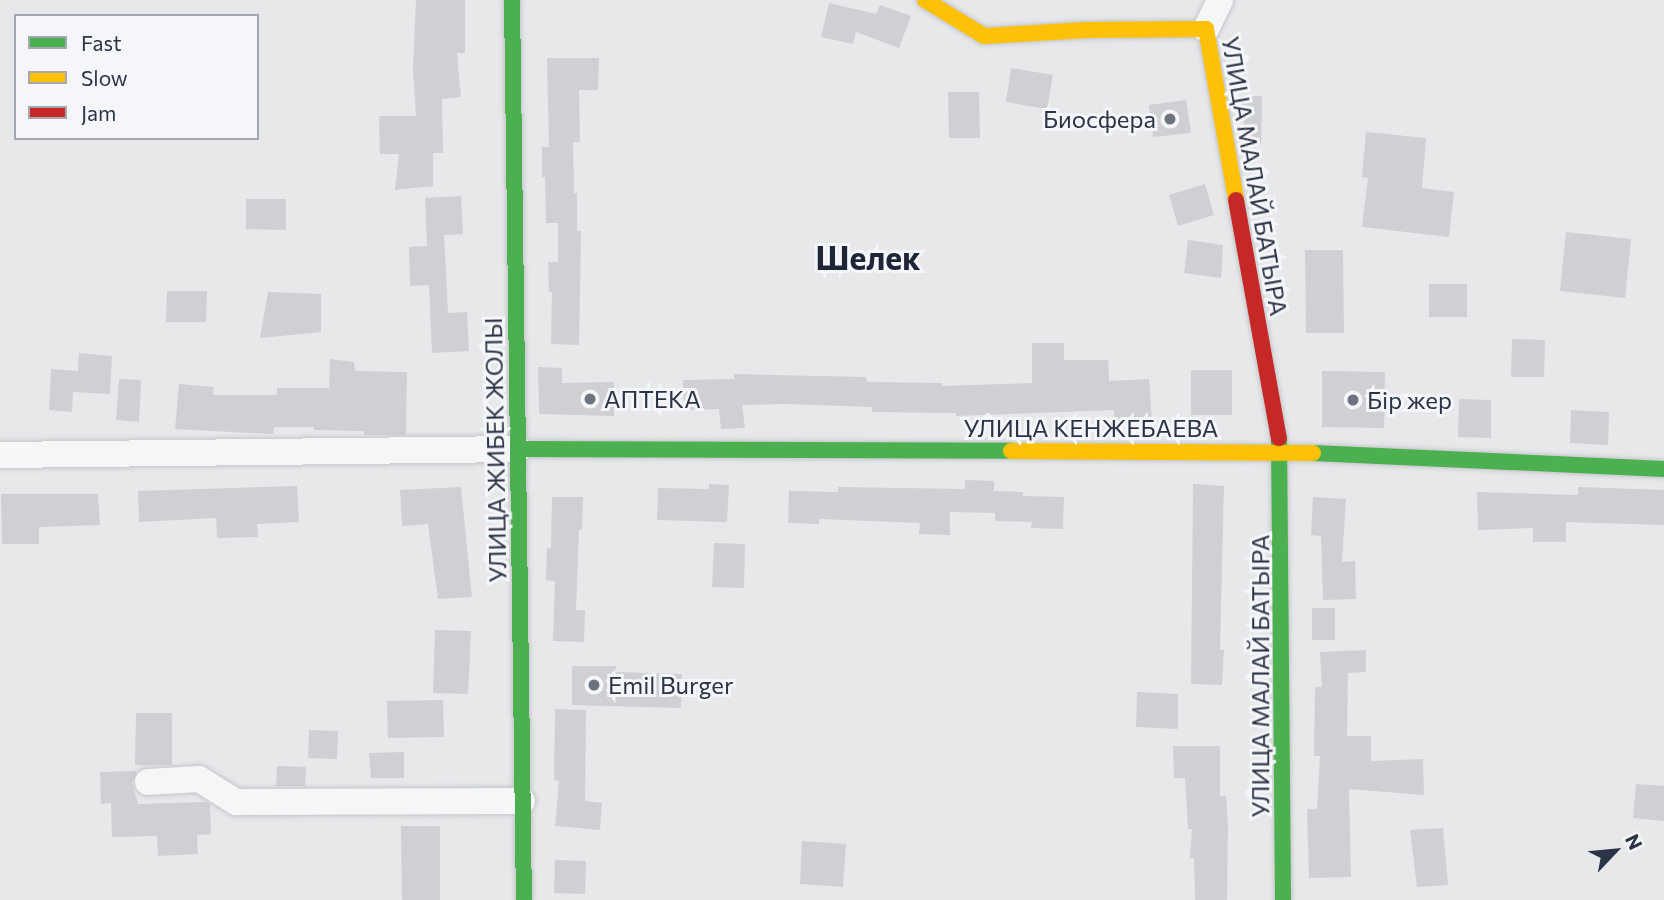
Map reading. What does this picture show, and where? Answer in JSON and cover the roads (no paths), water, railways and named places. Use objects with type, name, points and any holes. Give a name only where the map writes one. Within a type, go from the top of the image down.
[{"type":"street","name":"УЛИЦА ЖИБЕК ЖОЛЫ","points":[[512,0],[524,900]]},
{"type":"street","name":"УЛИЦА МАЛАЙ БАТЫРА","points":[[925,0],[985,36],[1087,30],[1206,29],[1282,452],[1283,900]]},
{"type":"street","points":[[1206,29],[1220,0]]},
{"type":"street","name":"УЛИЦА КЕНЖЕБАЕВА","points":[[518,449],[1282,452],[1664,468]]},
{"type":"street","points":[[0,455],[518,449]]},
{"type":"street","points":[[148,782],[199,779],[236,802],[522,801]]},
{"type":"place","name":"Биосфера","points":[[1170,119]]},
{"type":"place","name":"АПТЕКА","points":[[590,399]]},
{"type":"place","name":"Бір жер","points":[[1353,400]]},
{"type":"place","name":"Emil Burger","points":[[594,685]]},
{"type":"district","name":"Шелек","points":[[868,257]]}]
